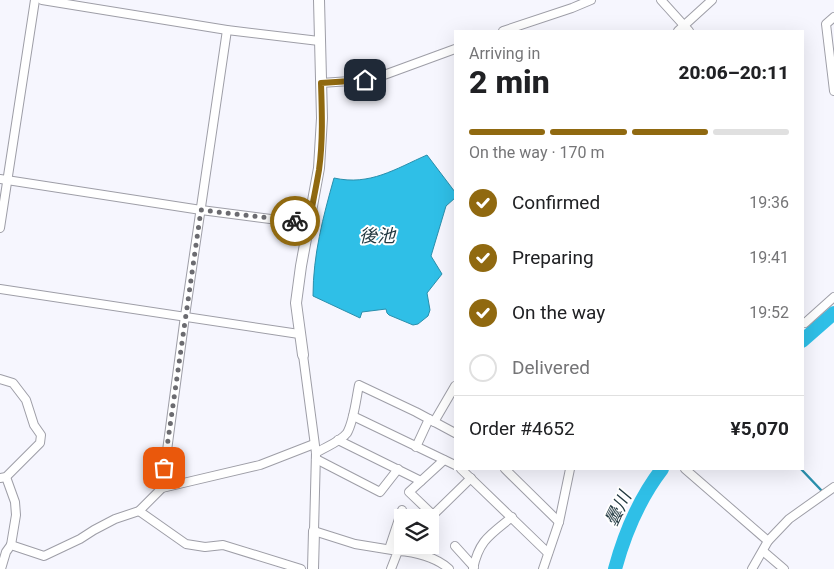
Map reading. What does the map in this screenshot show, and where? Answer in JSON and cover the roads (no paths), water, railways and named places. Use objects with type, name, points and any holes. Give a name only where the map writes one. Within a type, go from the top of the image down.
[{"type":"street","points":[[0,228],[3,179],[36,0]]},
{"type":"street","points":[[42,0],[227,30],[319,41]]},
{"type":"street","points":[[313,569],[316,456],[296,303],[319,168],[322,118],[318,0]]},
{"type":"street","points":[[506,30],[591,0]]},
{"type":"street","points":[[662,0],[684,29],[712,0]]},
{"type":"street","points":[[834,17],[826,24],[834,91]]},
{"type":"street","points":[[162,488],[227,30]]},
{"type":"street","points":[[321,83],[365,80],[454,49]]},
{"type":"street","points":[[3,179],[201,210],[309,224]]},
{"type":"street","points":[[0,289],[299,334]]},
{"type":"street","points":[[805,323],[834,297]]},
{"type":"street","points":[[0,379],[13,383],[22,394],[26,400],[34,425],[41,435],[40,443],[3,477],[15,502],[16,516],[11,545],[6,552],[1,569]]},
{"type":"street","points":[[316,456],[346,433],[353,416],[359,385],[454,432]]},
{"type":"street","points":[[416,447],[431,420],[454,387]]},
{"type":"street","points":[[353,416],[454,465]]},
{"type":"street","points":[[338,440],[421,481]]},
{"type":"street","points":[[11,545],[44,556],[80,540],[115,519],[139,511],[162,488],[260,465],[314,444]]},
{"type":"street","points":[[316,456],[380,492],[398,469]]},
{"type":"street","points":[[425,509],[409,492],[444,460]]},
{"type":"street","points":[[463,470],[548,553]]},
{"type":"street","points":[[506,470],[559,522]]},
{"type":"street","points":[[543,569],[559,522],[570,470]]},
{"type":"street","points":[[686,470],[768,541]]},
{"type":"street","points":[[438,509],[471,478]]},
{"type":"street","points":[[752,569],[768,541],[789,519],[834,487]]},
{"type":"street","points":[[139,511],[186,544],[205,547],[223,545],[301,569]]},
{"type":"street","points":[[473,568],[476,553],[486,538],[512,517]]},
{"type":"street","points":[[314,531],[347,542],[393,550]]},
{"type":"street","points":[[391,569],[394,546]]},
{"type":"street","points":[[455,546],[473,568]]},
{"type":"street","points":[[763,551],[784,569]]},
{"type":"street","points":[[425,554],[449,569]]},
{"type":"water","name":"後池","points":[[427,155],[454,191],[454,199],[446,206],[431,256],[442,274],[427,293],[430,310],[428,316],[418,324],[413,325],[389,315],[386,309],[362,312],[360,318],[313,296],[317,251],[334,178],[359,180],[393,171]]},
{"type":"waterway","name":"曇川","points":[[804,339],[834,313]]},
{"type":"waterway","name":"曇川","points":[[615,569],[623,542],[634,516],[646,492],[661,470]]},
{"type":"waterway","points":[[802,470],[821,490]]}]
